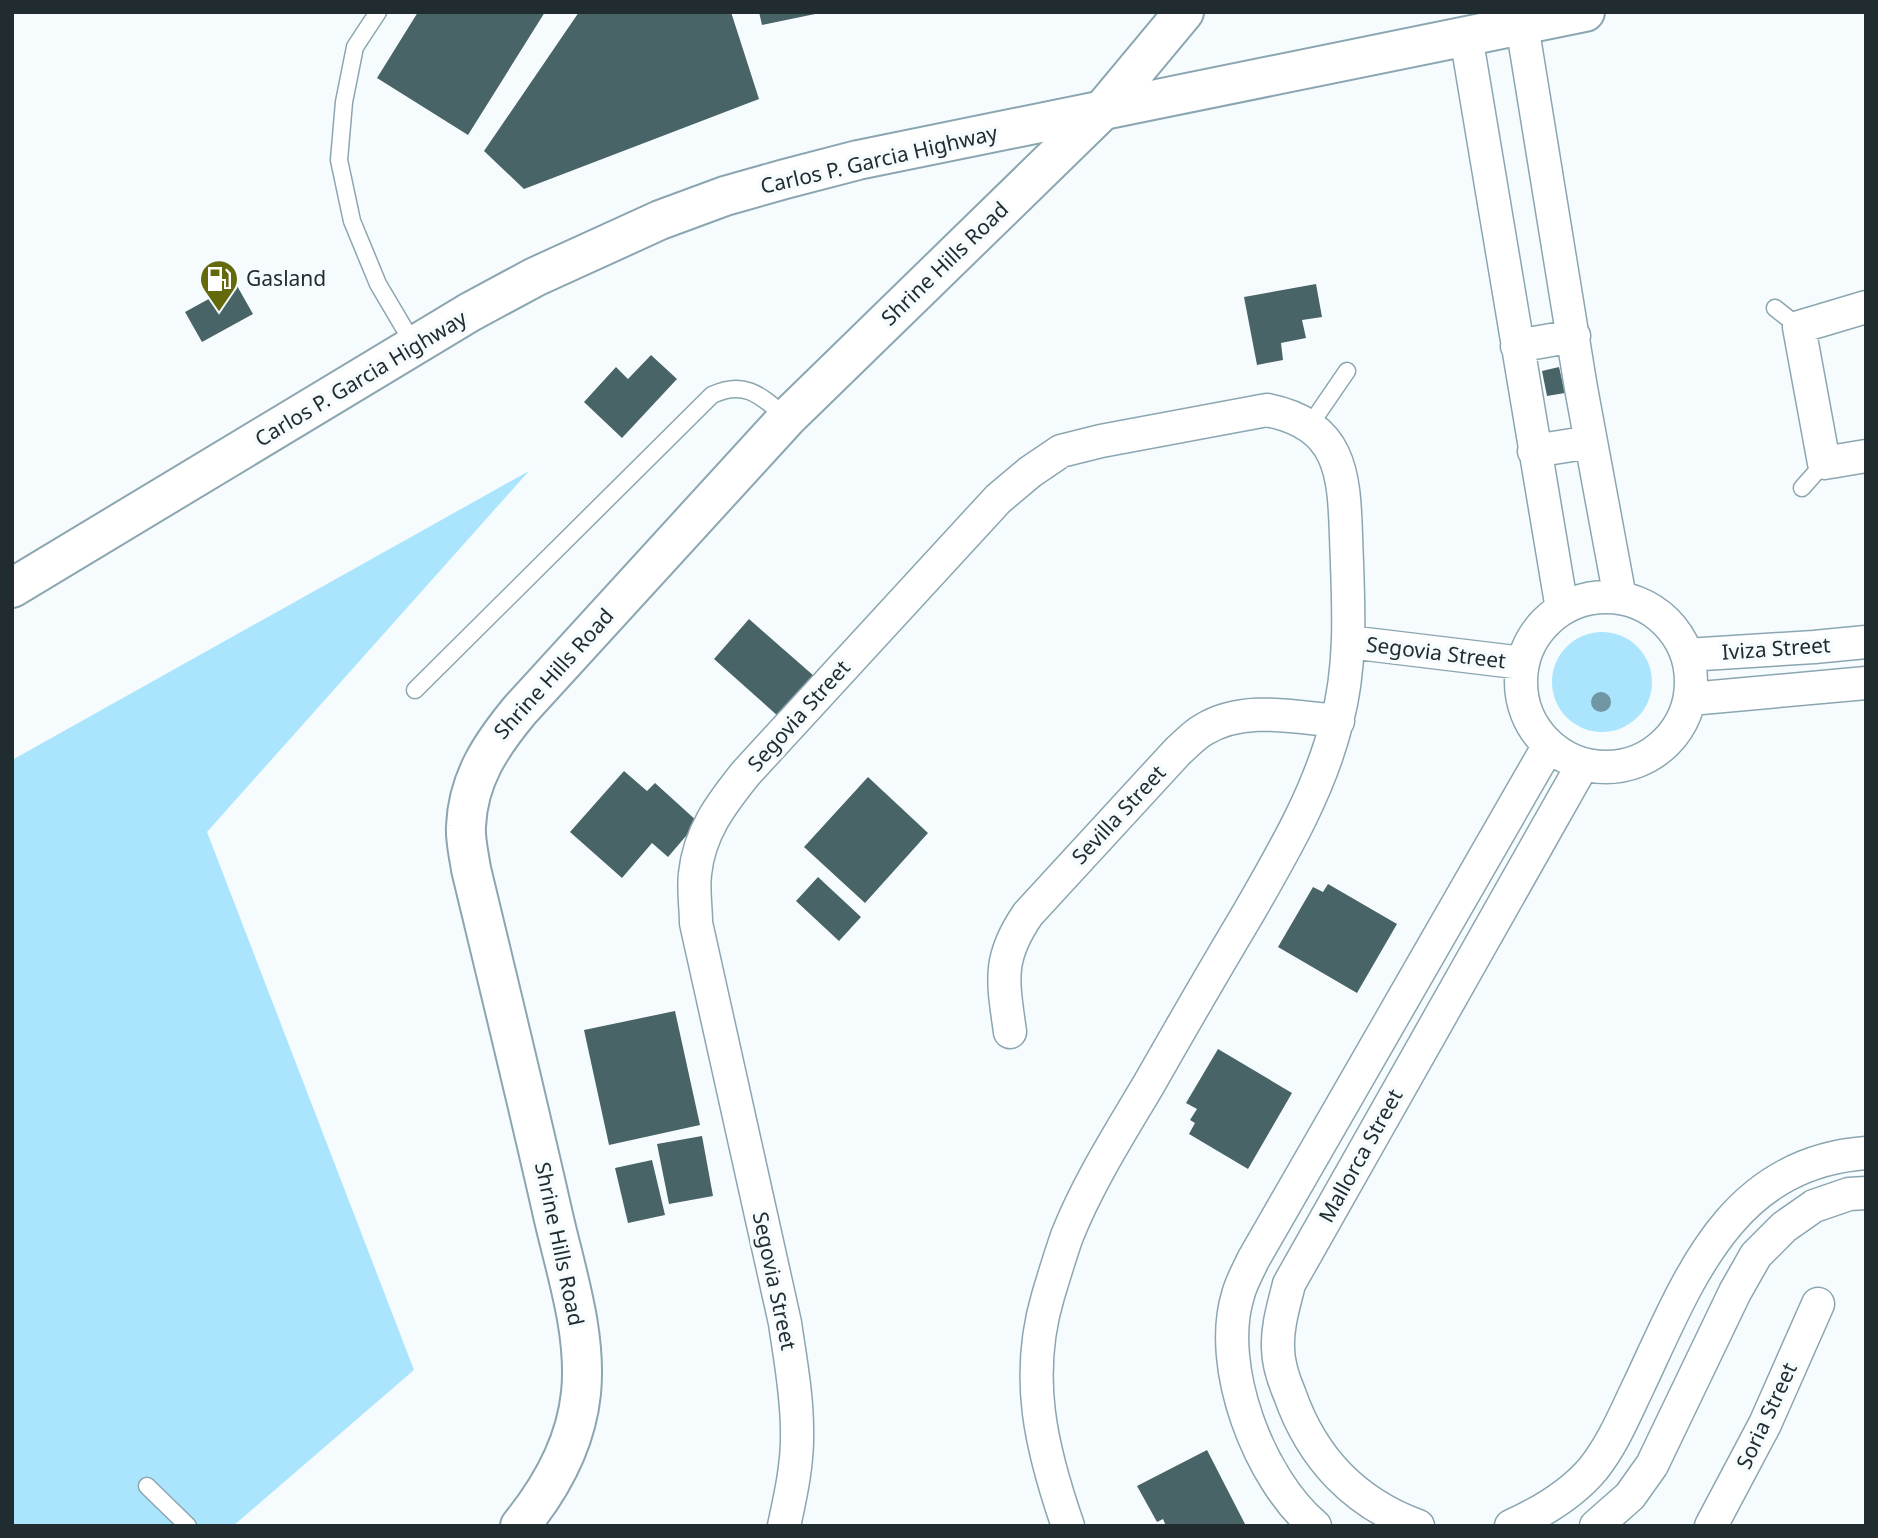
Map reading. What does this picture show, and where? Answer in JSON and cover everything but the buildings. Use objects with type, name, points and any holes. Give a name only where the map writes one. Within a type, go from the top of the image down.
[{"type":"main road","name":"Shrine Hills Road","points":[[520,1526],[533,1510],[560,1464],[575,1429],[581,1392],[581,1355],[576,1320],[537,1141],[471,869],[466,829],[469,798],[477,771],[494,741],[520,710],[787,418],[1100,113],[1185,12]]},
{"type":"main road","name":"Carlos P. Garcia Highway","points":[[12,588],[414,345],[535,277],[649,225],[725,196],[858,160],[1100,113],[1585,12]]},
{"type":"street","points":[[1522,25],[1591,442],[1620,598]]},
{"type":"street","points":[[1466,36],[1562,609]]},
{"type":"street","points":[[1866,307],[1787,317],[1824,463],[1866,456]]},
{"type":"street","points":[[1517,346],[1574,337]]},
{"type":"street","name":"Segovia Street","points":[[784,1526],[794,1482],[797,1431],[794,1385],[785,1322],[696,923],[695,875],[703,836],[720,805],[746,773],[998,499],[1030,472],[1061,452],[1074,448],[1267,410],[1290,415],[1310,425],[1326,441],[1337,462],[1345,489],[1349,642],[1345,685],[1327,756],[1291,838],[1097,1174],[1068,1235],[1047,1300],[1037,1358],[1038,1418],[1052,1480],[1068,1526]]},
{"type":"street","points":[[1534,451],[1591,442]]},
{"type":"street","points":[[1600,597],[1620,598],[1642,605],[1661,617],[1676,634],[1687,654],[1690,669],[1689,699],[1684,719],[1673,735],[1650,755],[1623,766],[1583,764],[1565,757],[1549,745],[1531,722],[1522,693],[1523,663],[1537,632],[1562,609],[1580,601],[1600,597]]},
{"type":"street","name":"Segovia Street","points":[[1349,642],[1523,663]]},
{"type":"street","name":"Iviza Street","points":[[1687,654],[1866,642]]},
{"type":"street","name":"Iviza Street","points":[[1689,699],[1866,682]]},
{"type":"street","name":"Sevilla Street","points":[[1010,1032],[1003,984],[1005,958],[1014,935],[1028,914],[1178,751],[1203,730],[1230,718],[1262,714],[1338,721]]},
{"type":"street","name":"Mallorca Street","points":[[1315,1526],[1280,1488],[1259,1451],[1245,1415],[1232,1337],[1237,1296],[1253,1260],[1549,745]]},
{"type":"street","name":"Mallorca Street","points":[[1418,1526],[1379,1507],[1348,1485],[1320,1457],[1300,1423],[1286,1384],[1278,1349],[1281,1314],[1289,1284],[1583,764]]},
{"type":"street","points":[[1323,1140],[1359,1160]]},
{"type":"street","points":[[1511,1526],[1534,1516],[1567,1495],[1592,1469],[1614,1438],[1703,1256],[1723,1228],[1749,1202],[1782,1177],[1839,1155],[1866,1153]]},
{"type":"street","points":[[1596,1526],[1630,1496],[1652,1465],[1735,1292],[1756,1255],[1784,1227],[1814,1206],[1849,1194],[1866,1193]]},
{"type":"street","name":"Soria Street","points":[[1711,1526],[1765,1424],[1818,1304]]},
{"type":"lane","points":[[378,12],[355,47],[344,102],[339,160],[352,221],[378,284],[414,345]]},
{"type":"lane","points":[[1310,425],[1347,371]]},
{"type":"lane","points":[[415,690],[712,395],[735,388],[747,390],[760,396],[787,418]]},
{"type":"lane","points":[[1802,488],[1824,463]]},
{"type":"lane","points":[[147,1486],[188,1526]]},
{"type":"shaded area","points":[[529,471],[207,832],[414,1370],[233,1526],[12,1526],[12,760]]},
{"type":"shaded area","points":[[1602,632],[1630,640],[1644,654],[1652,682],[1644,710],[1630,724],[1602,732],[1574,724],[1560,710],[1552,682],[1560,654],[1574,640]]},
{"type":"place","name":"Gasland","points":[[219,313]]}]
